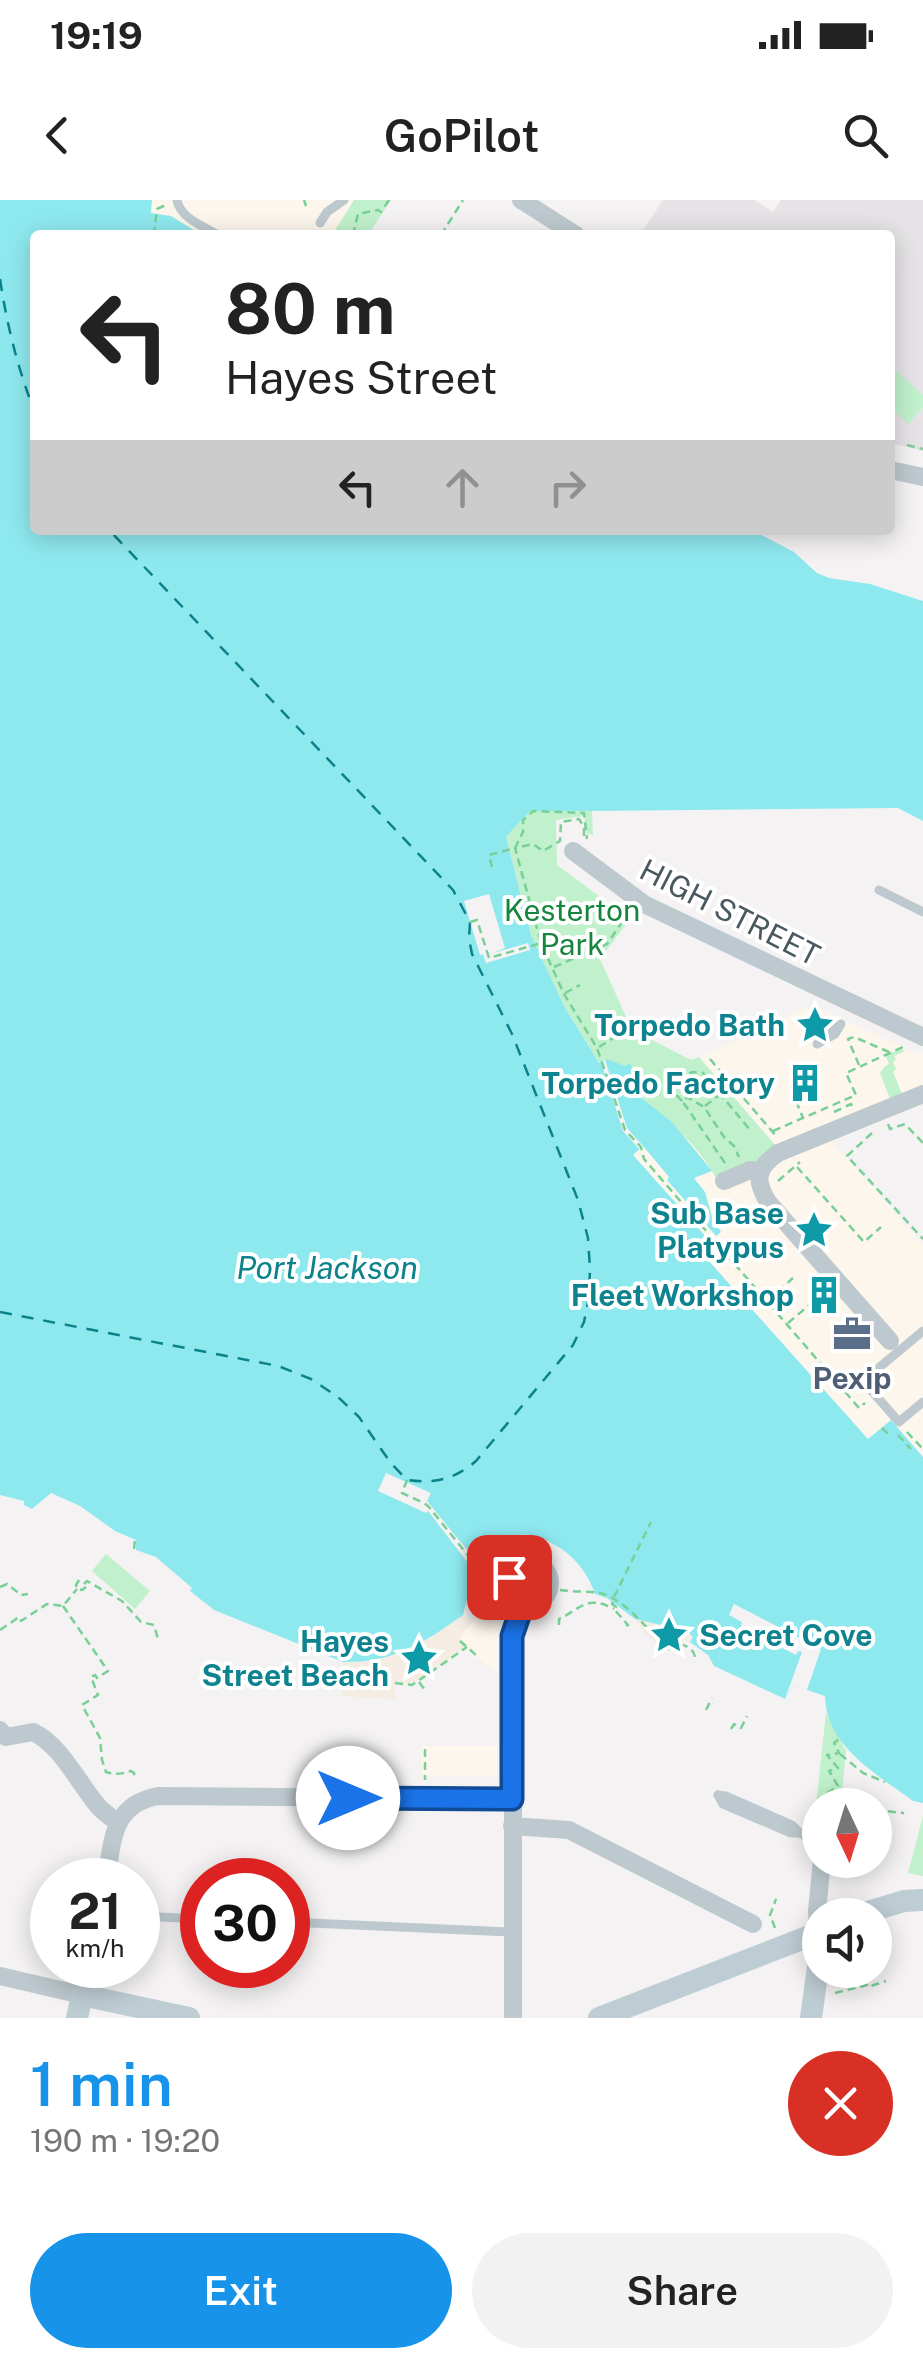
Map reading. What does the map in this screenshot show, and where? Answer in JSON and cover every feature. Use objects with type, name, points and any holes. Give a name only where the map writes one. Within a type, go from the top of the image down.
[{"type":"main road","points":[[892,1904],[923,1900]]},
{"type":"main road","points":[[599,2018],[802,1939]]},
{"type":"main road","points":[[811,2018],[815,1988]]},
{"type":"main road","points":[[80,2006],[188,2018]]},
{"type":"street","points":[[521,200],[568,230]]},
{"type":"street","points":[[895,471],[923,477]]},
{"type":"street","name":"HIGH STREET","points":[[581,842],[644,904],[923,1037]]},
{"type":"street","points":[[775,1176],[768,1160],[778,1153],[923,1094]]},
{"type":"street","points":[[726,1174],[750,1170],[775,1176]]},
{"type":"street","points":[[775,1176],[759,1183],[768,1202],[895,1346]]},
{"type":"street","points":[[533,1563],[544,1568],[555,1594],[523,1604],[511,1593],[508,1583],[512,1572],[521,1564],[533,1563]]},
{"type":"street","points":[[513,2018],[512,1636],[523,1604]]},
{"type":"street","points":[[0,1730],[6,1737],[33,1732],[44,1738],[100,1808],[117,1822]]},
{"type":"street","points":[[110,1858],[117,1822],[143,1798],[512,1799]]},
{"type":"street","points":[[512,1826],[569,1830],[753,1924]]},
{"type":"street","points":[[0,1976],[80,2006]]},
{"type":"lane","points":[[320,223],[327,212],[344,200]]},
{"type":"lane","points":[[177,201],[182,213],[210,230]]},
{"type":"lane","points":[[879,890],[923,912]]},
{"type":"lane","points":[[815,1040],[841,1024],[852,1004]]},
{"type":"lane","points":[[923,1331],[895,1346],[863,1381],[899,1422],[923,1402]]},
{"type":"lane","points":[[718,1795],[792,1825],[800,1833],[791,1833],[723,1804],[718,1795]]},
{"type":"lane","points":[[310,1923],[512,1932]]},
{"type":"path","points":[[304,200],[306,206]]},
{"type":"path","points":[[354,230],[358,214],[382,212],[389,200]]},
{"type":"path","points":[[444,230],[463,200]]},
{"type":"path","points":[[154,230],[157,208],[177,201]]},
{"type":"path","points":[[907,445],[923,448]]},
{"type":"path","points":[[581,842],[588,836],[584,813],[534,811],[523,820],[523,832],[515,848],[541,943],[564,994],[603,1061],[626,1130],[641,1147],[644,1159],[859,1408],[875,1394]]},
{"type":"path","points":[[492,868],[489,855],[532,844],[543,851],[560,841],[561,822],[579,819],[584,827],[581,842]]},
{"type":"path","points":[[552,968],[606,944],[627,915]]},
{"type":"path","points":[[470,922],[478,920],[489,958],[541,943]]},
{"type":"path","points":[[564,994],[580,985]]},
{"type":"path","points":[[597,1048],[621,1033]]},
{"type":"path","points":[[860,1066],[848,1039],[854,1036],[889,1052]]},
{"type":"path","points":[[854,1104],[856,1095],[846,1073],[904,1046]]},
{"type":"path","points":[[710,1059],[772,1132],[779,1139],[786,1136]]},
{"type":"path","points":[[741,1160],[704,1107],[687,1097],[683,1086],[688,1074],[703,1073],[750,1130]]},
{"type":"path","points":[[684,1080],[673,1080],[668,1086],[716,1146],[726,1174]]},
{"type":"path","points":[[704,1107],[720,1094]]},
{"type":"path","points":[[772,1132],[856,1095]]},
{"type":"path","points":[[683,1102],[687,1097]]},
{"type":"path","points":[[796,1101],[804,1118]]},
{"type":"path","points":[[905,1117],[878,1128],[847,1156],[923,1239]]},
{"type":"path","points":[[734,1126],[742,1120]]},
{"type":"path","points":[[888,1124],[890,1129],[905,1124],[923,1143]]},
{"type":"path","points":[[775,1176],[797,1165],[864,1242],[880,1227]]},
{"type":"path","points":[[767,1301],[793,1278]]},
{"type":"path","points":[[787,1324],[814,1300]]},
{"type":"path","points":[[899,1422],[923,1449]]},
{"type":"path","points":[[882,1428],[888,1434]]},
{"type":"path","points":[[899,1436],[910,1448]]},
{"type":"path","points":[[407,1480],[402,1493],[424,1502],[487,1580]]},
{"type":"path","points":[[626,1626],[612,1604],[651,1522]]},
{"type":"path","points":[[134,1549],[135,1539]]},
{"type":"path","points":[[487,1580],[493,1572]]},
{"type":"path","points":[[63,1606],[77,1588],[77,1579],[86,1587]]},
{"type":"path","points":[[487,1580],[498,1585]]},
{"type":"path","points":[[77,1588],[82,1590],[89,1581],[112,1594],[141,1622],[154,1625],[158,1640]]},
{"type":"path","points":[[0,1587],[7,1584],[21,1595],[28,1594]]},
{"type":"path","points":[[555,1594],[602,1594],[639,1618],[668,1650],[686,1646],[695,1654],[695,1662]]},
{"type":"path","points":[[0,1630],[47,1604],[63,1606],[108,1672],[91,1677],[98,1695],[82,1705],[100,1738],[103,1766],[111,1774],[131,1771],[134,1780]]},
{"type":"path","points":[[559,1625],[559,1619],[582,1604],[615,1608]]},
{"type":"path","points":[[460,1641],[476,1656]]},
{"type":"path","points":[[395,1683],[412,1686],[467,1647]]},
{"type":"path","points":[[418,1681],[425,1690]]},
{"type":"path","points":[[706,1710],[712,1698]]},
{"type":"path","points":[[731,1729],[734,1724],[741,1728],[747,1716]]},
{"type":"path","points":[[839,1740],[834,1743],[839,1753],[862,1773],[884,1782]]},
{"type":"path","points":[[425,1749],[425,1780]]},
{"type":"path","points":[[835,1788],[838,1786],[829,1772],[838,1768],[827,1755],[839,1753]]},
{"type":"path","points":[[892,1812],[904,1813]]},
{"type":"path","points":[[776,1899],[770,1915],[776,1930]]},
{"type":"path","points":[[835,1993],[853,1988]]},
{"type":"shaded area","points":[[152,200],[354,200],[335,230],[194,230],[171,216],[150,213]]},
{"type":"shaded area","points":[[663,200],[754,200],[773,212],[781,200],[923,200],[923,451],[895,444],[895,230],[643,230]]},
{"type":"shaded area","name":"Sub Base Platypus","points":[[813,1005],[913,1052],[923,1053],[920,1105],[832,1142],[923,1244],[923,1479],[879,1430],[868,1439],[706,1258],[716,1249],[632,1155],[643,1146],[720,1232],[693,1178],[712,1170],[640,1084]]},
{"type":"shaded area","points":[[485,1583],[499,1591],[498,1672],[465,1650],[468,1647],[459,1638],[473,1621],[468,1599],[477,1596]]},
{"type":"shaded area","points":[[422,1746],[497,1746],[497,1777],[422,1776]]},
{"type":"green space","points":[[354,200],[391,200],[371,230],[335,230]]},
{"type":"green space","points":[[895,370],[923,395],[923,407],[908,424],[895,412]]},
{"type":"green space","name":"Kesterton Park","points":[[530,811],[592,811],[593,835],[587,834],[584,816],[556,820],[557,865],[630,919],[600,959],[632,1030],[691,1060],[699,1057],[777,1147],[752,1179],[725,1190],[692,1144],[640,1097],[640,1084],[629,1064],[599,1063],[564,1006],[531,935],[506,837]]},
{"type":"green space","points":[[905,1051],[894,1056],[893,1072],[902,1094],[890,1099],[880,1073],[889,1064],[885,1055]]},
{"type":"green space","points":[[106,1554],[150,1591],[135,1609],[92,1571]]},
{"type":"green space","points":[[826,1713],[846,1751],[843,1788],[818,1788]]},
{"type":"green space","points":[[923,1816],[923,1876],[908,1873]]},
{"type":"sand","name":"Hayes Street Beach","points":[[463,1615],[473,1621],[459,1638],[467,1646],[412,1684],[395,1682],[395,1700],[342,1696],[343,1662],[362,1662],[430,1638]]},
{"type":"sand","name":"Secret Cove","points":[[635,1619],[680,1628],[693,1637],[689,1643],[685,1640],[661,1649]]},
{"type":"water","name":"Port Jackson","points":[[0,200],[152,200],[151,213],[171,216],[194,230],[30,230],[30,535],[762,535],[794,552],[817,573],[829,578],[870,584],[923,601],[923,821],[898,808],[530,811],[506,837],[531,935],[564,1006],[599,1063],[607,1059],[625,1066],[630,1063],[640,1084],[640,1097],[672,1122],[712,1171],[694,1178],[705,1192],[721,1232],[716,1236],[643,1146],[633,1155],[717,1249],[707,1259],[868,1439],[891,1420],[923,1457],[923,1803],[913,1801],[884,1780],[844,1745],[834,1730],[825,1696],[793,1685],[785,1699],[714,1666],[708,1655],[690,1642],[693,1637],[687,1631],[635,1619],[595,1594],[573,1559],[536,1536],[518,1535],[501,1542],[475,1582],[463,1615],[435,1634],[393,1655],[343,1662],[214,1610],[156,1557],[136,1550],[136,1540],[115,1531],[80,1506],[51,1493],[32,1509],[24,1501],[0,1495]]},
{"type":"pier","points":[[489,894],[505,948],[493,953],[528,943],[530,950],[486,963],[480,955],[464,901]]},
{"type":"pier","points":[[605,1060],[627,1128],[643,1146],[639,1149],[623,1131],[601,1062]]},
{"type":"pier","points":[[386,1473],[431,1493],[427,1501],[486,1573],[481,1580],[428,1511],[378,1491]]},
{"type":"pier","points":[[734,1604],[821,1649],[807,1690],[793,1685],[785,1699],[802,1652],[796,1655],[741,1627],[742,1622],[729,1615]]},
{"type":"ferry route","points":[[0,279],[30,399]]},
{"type":"ferry route","points":[[0,1312],[278,1366],[311,1379],[359,1417],[407,1480],[427,1481],[452,1476],[476,1461],[573,1345],[584,1322],[589,1297],[588,1238],[578,1200],[512,1034],[472,954],[470,922],[453,890],[114,535]]},
{"type":"place","name":"Torpedo Bath","points":[[815,1025]]},
{"type":"place","name":"Torpedo Factory","points":[[805,1083]]},
{"type":"place","name":"Sub Base Platypus","points":[[814,1230]]},
{"type":"place","name":"Fleet Workshop","points":[[824,1295]]},
{"type":"place","name":"Pexip","points":[[852,1334]]},
{"type":"place","name":"Secret Cove","points":[[669,1635]]},
{"type":"place","name":"Hayes Street Beach","points":[[419,1658]]},
{"type":"route","points":[[348,1798],[512,1799],[512,1636],[523,1604],[511,1593],[509,1577]]}]
